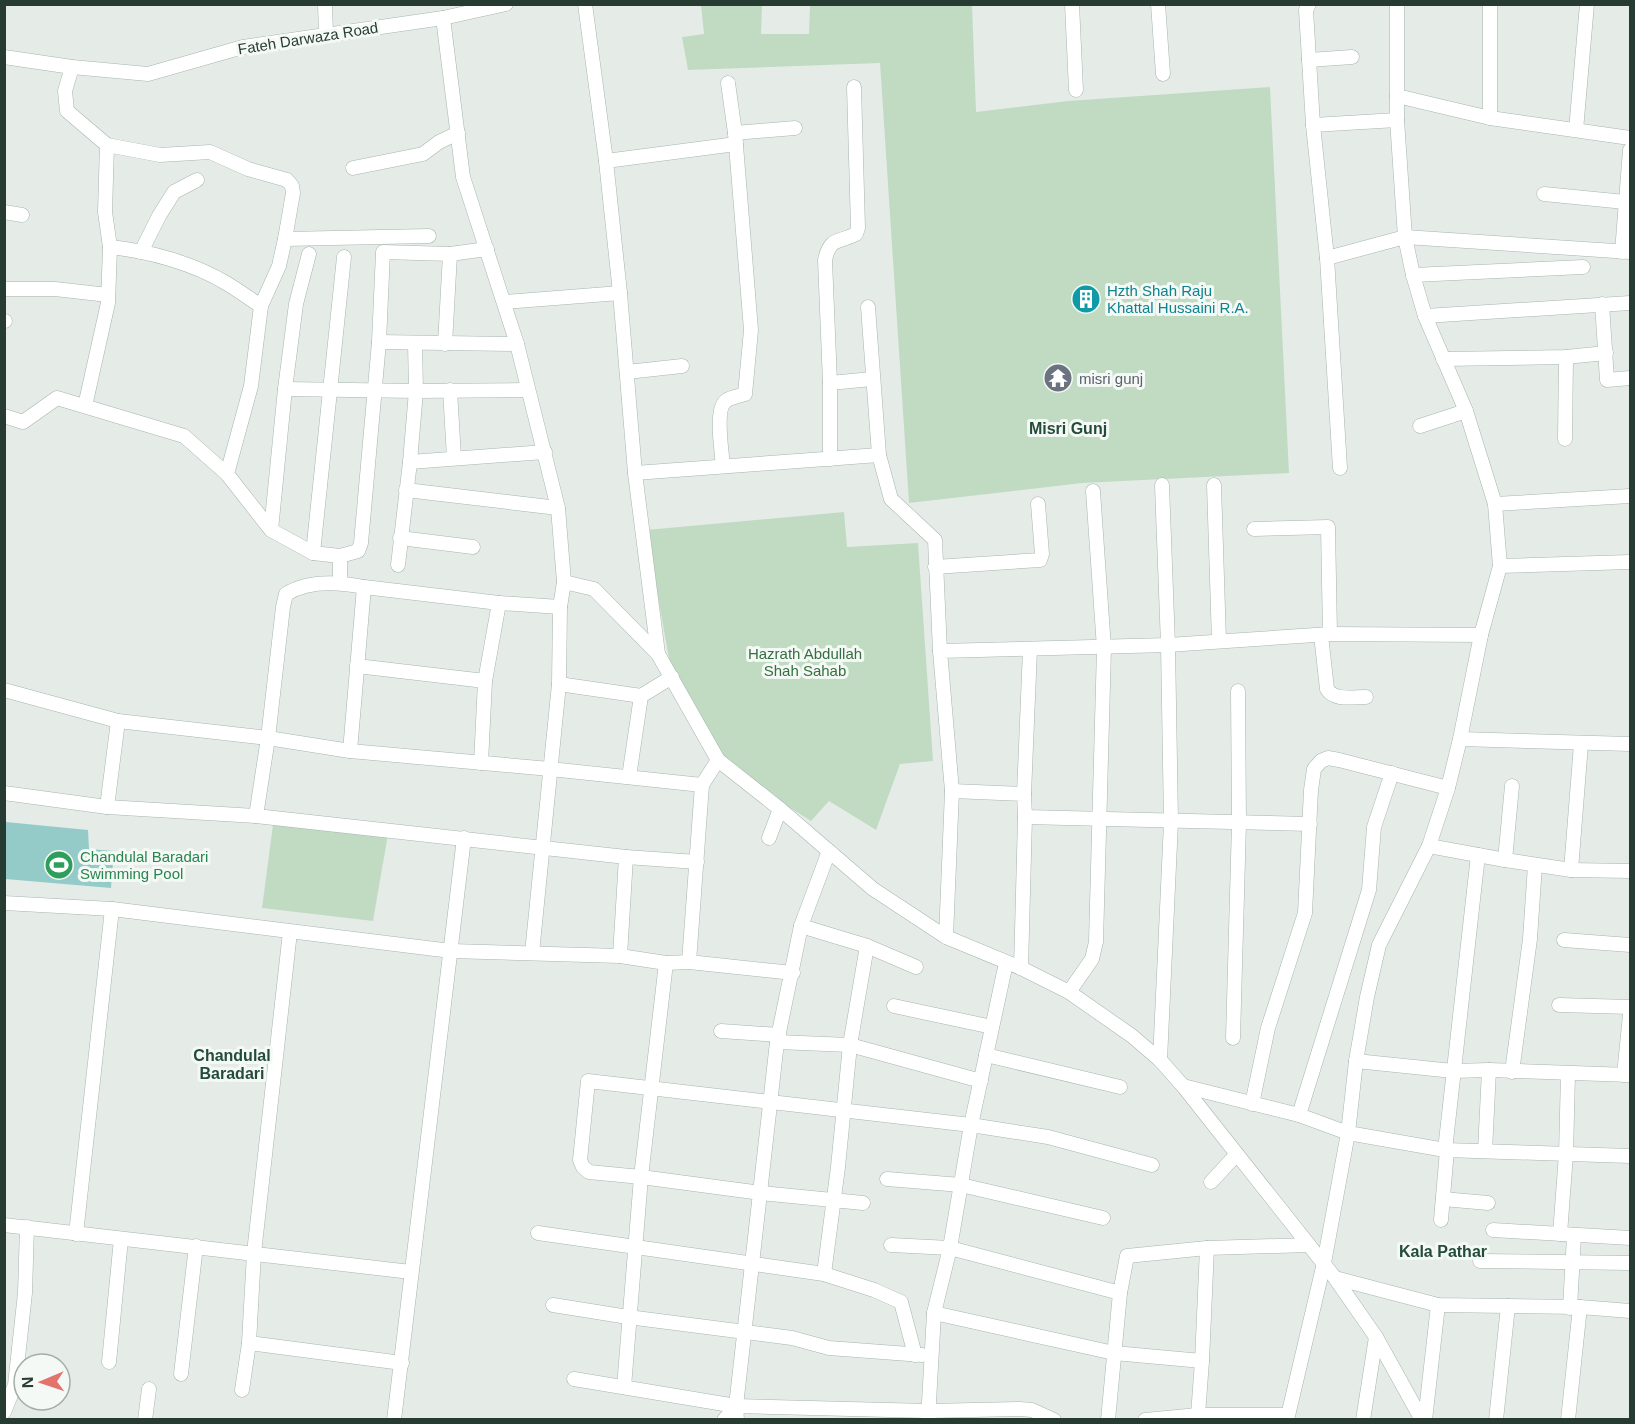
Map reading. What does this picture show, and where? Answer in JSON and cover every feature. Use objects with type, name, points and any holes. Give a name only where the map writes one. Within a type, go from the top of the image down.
[{"type":"street","points":[[326,4],[326,35]]},
{"type":"street","points":[[585,4],[606,161],[635,473],[658,654]]},
{"type":"street","points":[[1072,4],[1076,90]]},
{"type":"street","points":[[1158,4],[1163,74]]},
{"type":"street","points":[[1309,4],[1306,10],[1312,125],[1327,258],[1340,468]]},
{"type":"street","points":[[1147,1419],[1198,1415],[1287,1417],[1324,1263],[1348,1133],[1356,1061],[1367,997],[1379,945],[1429,846],[1448,788],[1481,635],[1500,566],[1495,504],[1466,411],[1425,316],[1405,237],[1397,120],[1397,4]]},
{"type":"street","points":[[1490,4],[1490,118]]},
{"type":"street","points":[[1576,130],[1587,4]]},
{"type":"street","name":"Fateh Darwaza Road","points":[[4,57],[72,68],[148,75],[243,47],[443,18],[505,5]]},
{"type":"street","points":[[443,18],[463,177],[517,345],[558,508],[564,582],[560,607],[559,684],[532,953]]},
{"type":"street","points":[[1309,60],[1352,57]]},
{"type":"street","points":[[72,68],[65,91],[67,111],[107,145],[160,155],[210,152],[248,170],[287,180],[292,186],[293,194],[279,266],[261,306],[251,386],[227,474]]},
{"type":"street","points":[[723,466],[719,415],[726,400],[745,394],[751,330],[736,139],[728,83]]},
{"type":"street","points":[[830,459],[830,383],[825,260],[828,247],[834,242],[856,234],[858,228],[854,87]]},
{"type":"street","points":[[1397,96],[1490,118],[1630,138]]},
{"type":"street","points":[[1312,125],[1397,120]]},
{"type":"street","points":[[606,161],[795,128]]},
{"type":"street","points":[[353,168],[423,154],[439,142],[458,133]]},
{"type":"street","points":[[85,406],[108,303],[110,247],[105,212],[107,145]]},
{"type":"street","points":[[1327,258],[1405,237],[1626,252],[1628,218],[1625,202],[1630,150]]},
{"type":"street","points":[[141,252],[174,192],[196,180]]},
{"type":"street","points":[[1544,194],[1625,202]]},
{"type":"street","points":[[4,212],[22,215]]},
{"type":"street","points":[[285,239],[429,236]]},
{"type":"street","points":[[110,247],[141,252],[177,262],[224,282],[261,306]]},
{"type":"street","points":[[4,416],[23,422],[57,398],[184,436],[227,474],[271,530],[313,553],[340,555],[358,550],[361,543],[379,342],[383,252],[450,254],[487,249]]},
{"type":"street","points":[[271,530],[296,304],[309,254]]},
{"type":"street","points":[[446,344],[450,254]]},
{"type":"street","points":[[313,553],[345,257]]},
{"type":"street","points":[[1413,275],[1583,267]]},
{"type":"street","points":[[4,289],[55,289],[108,295]]},
{"type":"street","points":[[504,302],[620,293]]},
{"type":"street","points":[[1425,316],[1630,303]]},
{"type":"street","points":[[1602,304],[1607,380],[1630,378]]},
{"type":"street","points":[[868,307],[879,455],[891,499],[935,540],[940,651],[951,791],[946,937]]},
{"type":"street","points":[[379,342],[517,345]]},
{"type":"street","points":[[398,565],[416,391],[415,344]]},
{"type":"street","points":[[1443,359],[1566,357],[1606,353]]},
{"type":"street","points":[[1565,440],[1566,357]]},
{"type":"street","points":[[627,372],[682,366]]},
{"type":"street","points":[[830,383],[872,379]]},
{"type":"street","points":[[285,389],[527,390]]},
{"type":"street","points":[[450,390],[454,458]]},
{"type":"street","points":[[1420,426],[1466,411]]},
{"type":"street","points":[[410,462],[545,452]]},
{"type":"street","points":[[635,473],[879,455]]},
{"type":"street","points":[[1160,1060],[1171,822],[1162,485]]},
{"type":"street","points":[[1214,485],[1219,641]]},
{"type":"street","points":[[406,490],[558,508]]},
{"type":"street","points":[[1068,992],[1092,958],[1095,948],[1104,648],[1093,491]]},
{"type":"street","points":[[1495,504],[1630,496]]},
{"type":"street","points":[[935,567],[1040,560],[1042,554],[1038,504]]},
{"type":"street","points":[[1254,529],[1328,527],[1327,689],[1329,693],[1336,696],[1366,697]]},
{"type":"street","points":[[400,538],[473,547]]},
{"type":"street","points":[[340,555],[340,582]]},
{"type":"street","points":[[1500,566],[1630,562]]},
{"type":"street","points":[[256,816],[286,594],[296,588],[340,582],[364,587],[499,603],[560,607]]},
{"type":"street","points":[[564,582],[594,589],[658,654],[718,760],[780,809],[873,889],[946,937],[1021,968],[1068,992],[1132,1036],[1160,1060],[1324,1263],[1376,1337],[1424,1419]]},
{"type":"street","points":[[350,751],[364,587]]},
{"type":"street","points":[[481,763],[485,681],[499,603]]},
{"type":"street","points":[[940,651],[1104,648],[1326,635],[1481,635]]},
{"type":"street","points":[[1021,968],[1024,794],[1030,649]]},
{"type":"street","points":[[357,666],[485,681]]},
{"type":"street","points":[[559,684],[641,696],[672,677]]},
{"type":"street","points":[[4,690],[118,722],[268,738],[350,751],[702,785]]},
{"type":"street","points":[[1233,1038],[1239,823],[1238,691]]},
{"type":"street","points":[[629,777],[641,696]]},
{"type":"street","points":[[107,807],[118,722]]},
{"type":"street","points":[[1460,739],[1630,744]]},
{"type":"street","points":[[1571,870],[1581,744]]},
{"type":"street","points":[[1252,1104],[1268,1028],[1305,913],[1314,769],[1321,760],[1328,758],[1448,788]]},
{"type":"street","points":[[689,962],[702,785],[718,760]]},
{"type":"street","points":[[1299,1115],[1369,890],[1374,827],[1392,773]]},
{"type":"street","points":[[1505,860],[1512,786]]},
{"type":"street","points":[[951,791],[1024,794]]},
{"type":"street","points":[[4,793],[107,807],[256,816],[626,857],[697,862]]},
{"type":"street","points":[[769,838],[780,809]]},
{"type":"street","points":[[1025,817],[1310,824]]},
{"type":"street","points":[[394,1419],[464,838]]},
{"type":"street","points":[[1429,846],[1571,870],[1630,871]]},
{"type":"street","points":[[737,1413],[778,1038],[801,926],[829,851]]},
{"type":"street","points":[[1441,1220],[1454,1071],[1478,855]]},
{"type":"street","points":[[620,956],[626,857]]},
{"type":"street","points":[[1512,1072],[1530,939],[1535,865]]},
{"type":"street","points":[[4,903],[112,909],[451,951],[620,956],[666,963],[689,962],[793,973]]},
{"type":"street","points":[[76,1234],[112,909]]},
{"type":"street","points":[[801,926],[867,946],[916,967]]},
{"type":"street","points":[[242,1390],[249,1343],[254,1252],[290,932]]},
{"type":"street","points":[[1564,940],[1630,945]]},
{"type":"street","points":[[824,1275],[850,1045],[867,946]]},
{"type":"street","points":[[624,1387],[634,1246],[650,1088],[666,963]]},
{"type":"street","points":[[928,1415],[934,1312],[950,1248],[971,1125],[1006,963]]},
{"type":"street","points":[[894,1005],[992,1027]]},
{"type":"street","points":[[1559,1005],[1630,1007]]},
{"type":"street","points":[[1356,1061],[1454,1071],[1489,1070],[1627,1075],[1630,1015]]},
{"type":"street","points":[[721,1031],[850,1045],[981,1081]]},
{"type":"street","points":[[986,1055],[1120,1087]]},
{"type":"street","points":[[1485,1150],[1489,1070]]},
{"type":"street","points":[[1560,1234],[1566,1154],[1568,1074]]},
{"type":"street","points":[[863,1203],[761,1193],[641,1176],[589,1172],[580,1160],[588,1081],[971,1125],[1048,1137],[1152,1165]]},
{"type":"street","points":[[1183,1086],[1299,1115],[1348,1133],[1446,1150],[1630,1156]]},
{"type":"street","points":[[1211,1182],[1236,1155]]},
{"type":"street","points":[[887,1179],[961,1185],[1103,1218]]},
{"type":"street","points":[[1443,1199],[1488,1203]]},
{"type":"street","points":[[4,1224],[411,1272]]},
{"type":"street","points":[[4,1412],[15,1385],[25,1293],[27,1227]]},
{"type":"street","points":[[1493,1230],[1630,1238]]},
{"type":"street","points":[[538,1233],[824,1275],[898,1299],[903,1306],[915,1355]]},
{"type":"street","points":[[1568,1419],[1575,1308],[1572,1263],[1574,1236]]},
{"type":"street","points":[[109,1362],[121,1239]]},
{"type":"street","points":[[891,1245],[950,1248],[1120,1293]]},
{"type":"street","points":[[1108,1419],[1120,1293],[1127,1257],[1207,1248],[1308,1245]]},
{"type":"street","points":[[181,1374],[196,1246]]},
{"type":"street","points":[[1198,1415],[1207,1248]]},
{"type":"street","points":[[1480,1261],[1630,1263]]},
{"type":"street","points":[[1335,1278],[1438,1305],[1630,1311]]},
{"type":"street","points":[[553,1305],[792,1338],[829,1348],[931,1355]]},
{"type":"street","points":[[1424,1419],[1438,1305]]},
{"type":"street","points":[[1496,1419],[1508,1306]]},
{"type":"street","points":[[934,1312],[1114,1353],[1202,1361]]},
{"type":"street","points":[[1363,1419],[1376,1337]]},
{"type":"street","points":[[249,1343],[402,1363]]},
{"type":"street","points":[[574,1379],[624,1387],[737,1413],[928,1415],[1020,1409],[1032,1410],[1054,1419]]},
{"type":"street","points":[[145,1419],[149,1389]]},
{"type":"street","points":[[724,1419],[737,1413]]},
{"type":"green space","points":[[701,5],[762,5],[761,34],[809,34],[810,5],[972,5],[976,112],[1068,101],[1270,87],[1289,473],[1082,483],[909,503],[880,63],[688,70],[682,37],[704,34]]},
{"type":"green space","name":"Hazrath Abdullah Shah Sahab","points":[[844,512],[847,547],[918,543],[933,761],[900,764],[876,830],[829,801],[811,821],[743,778],[720,757],[670,664],[646,530]]},
{"type":"green space","points":[[274,817],[388,834],[373,921],[262,908]]},
{"type":"water","name":"Chandulal Baradari Swimming Pool","points":[[6,822],[88,830],[89,849],[114,851],[111,888],[5,879]]},
{"type":"place","name":"Hzth Shah Raju Khattal Hussaini R.A.","points":[[1086,299]]},
{"type":"place","name":"misri gunj","points":[[1058,378]]},
{"type":"place","name":"Chandulal Baradari Swimming Pool","points":[[59,865]]},
{"type":"district","name":"Misri Gunj","points":[[1068,428]]},
{"type":"district","name":"Chandulal Baradari","points":[[232,1064]]},
{"type":"district","name":"Kala Pathar","points":[[1443,1251]]}]
